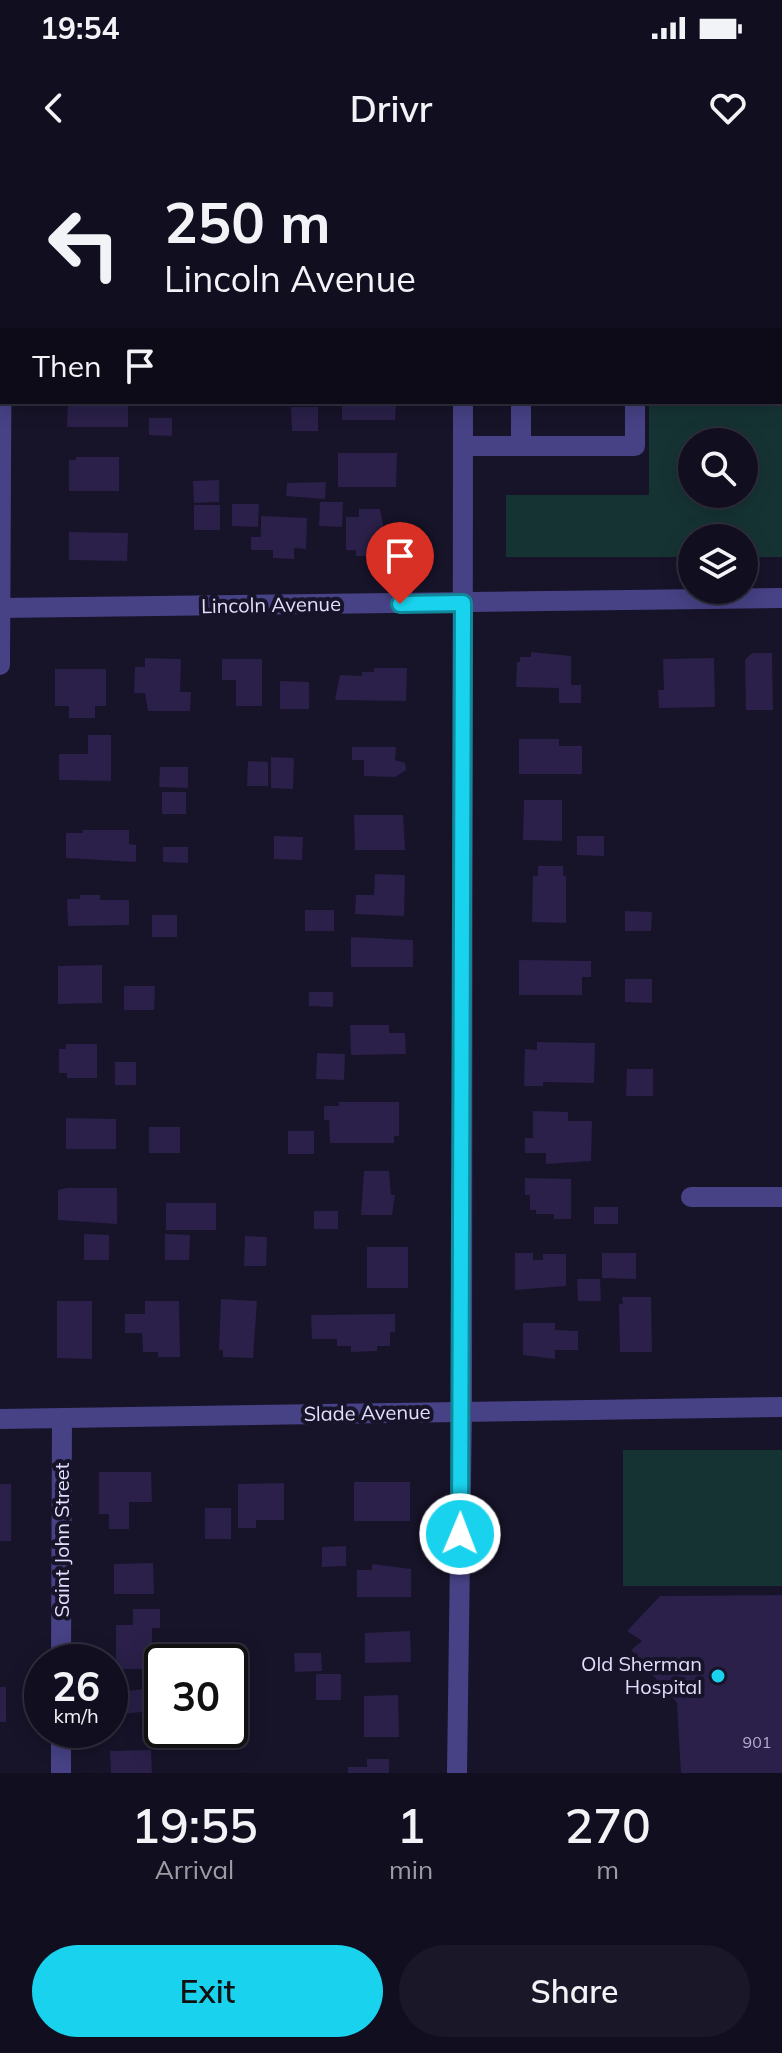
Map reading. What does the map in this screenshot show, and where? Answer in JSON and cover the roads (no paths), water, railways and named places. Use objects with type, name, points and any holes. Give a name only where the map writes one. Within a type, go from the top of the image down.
[{"type":"street","points":[[0,665],[1,404]]},
{"type":"street","points":[[457,1773],[462,1411],[463,404]]},
{"type":"street","points":[[521,404],[521,446]]},
{"type":"street","points":[[463,446],[635,446],[635,404]]},
{"type":"street","name":"Lincoln Avenue","points":[[0,608],[782,598]]},
{"type":"street","points":[[691,1197],[782,1197]]},
{"type":"street","name":"Slade Avenue","points":[[0,1419],[782,1407]]},
{"type":"street","name":"Saint John Street","points":[[61,1644],[62,1418]]},
{"type":"street","points":[[61,1748],[61,1773]]},
{"type":"place","name":"Old Sherman Hospital","points":[[718,1676]]}]
